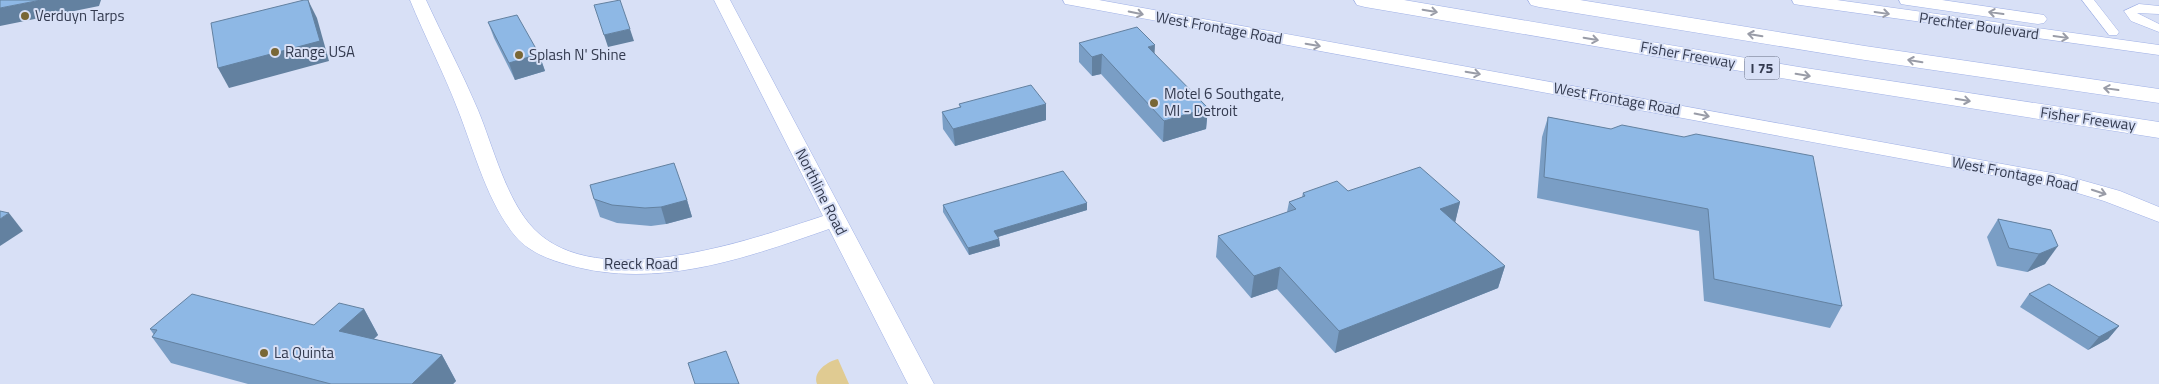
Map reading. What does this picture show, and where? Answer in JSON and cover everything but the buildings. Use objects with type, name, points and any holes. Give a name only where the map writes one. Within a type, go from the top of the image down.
[{"type":"highway","name":"Fisher Freeway","points":[[1365,0],[1799,74],[2159,130]]},
{"type":"highway","name":"Fisher Freeway","points":[[1539,0],[1865,53],[2159,96]]},
{"type":"main road","name":"Reeck Road","points":[[418,0],[467,107],[508,209],[525,233],[552,251],[578,261],[617,266],[684,264],[743,250],[835,219]]},
{"type":"main road","name":"Northline Road","points":[[722,0],[921,384]]},
{"type":"main road","name":"West Frontage Road","points":[[1071,0],[2063,182],[2112,196],[2159,215]]},
{"type":"main road","name":"Prechter Boulevard","points":[[1800,0],[1859,5],[2159,50]]},
{"type":"main road","name":"Prechter Boulevard","points":[[1907,0],[2159,39]]},
{"type":"street","points":[[2088,0],[2113,32]]},
{"type":"street","points":[[2159,10],[2139,8],[2130,11],[2136,18],[2159,28]]},
{"type":"shaded area","points":[[838,359],[849,384],[817,384],[816,380],[819,371],[830,362]]},
{"type":"place","name":"Verduyn Tarps","points":[[25,16]]},
{"type":"place","name":"Range USA","points":[[275,52]]},
{"type":"place","name":"Splash N' Shine","points":[[519,55]]},
{"type":"place","name":"Motel 6 Southgate, MI - Detroit","points":[[1154,103]]},
{"type":"place","name":"La Quinta","points":[[264,353]]}]
